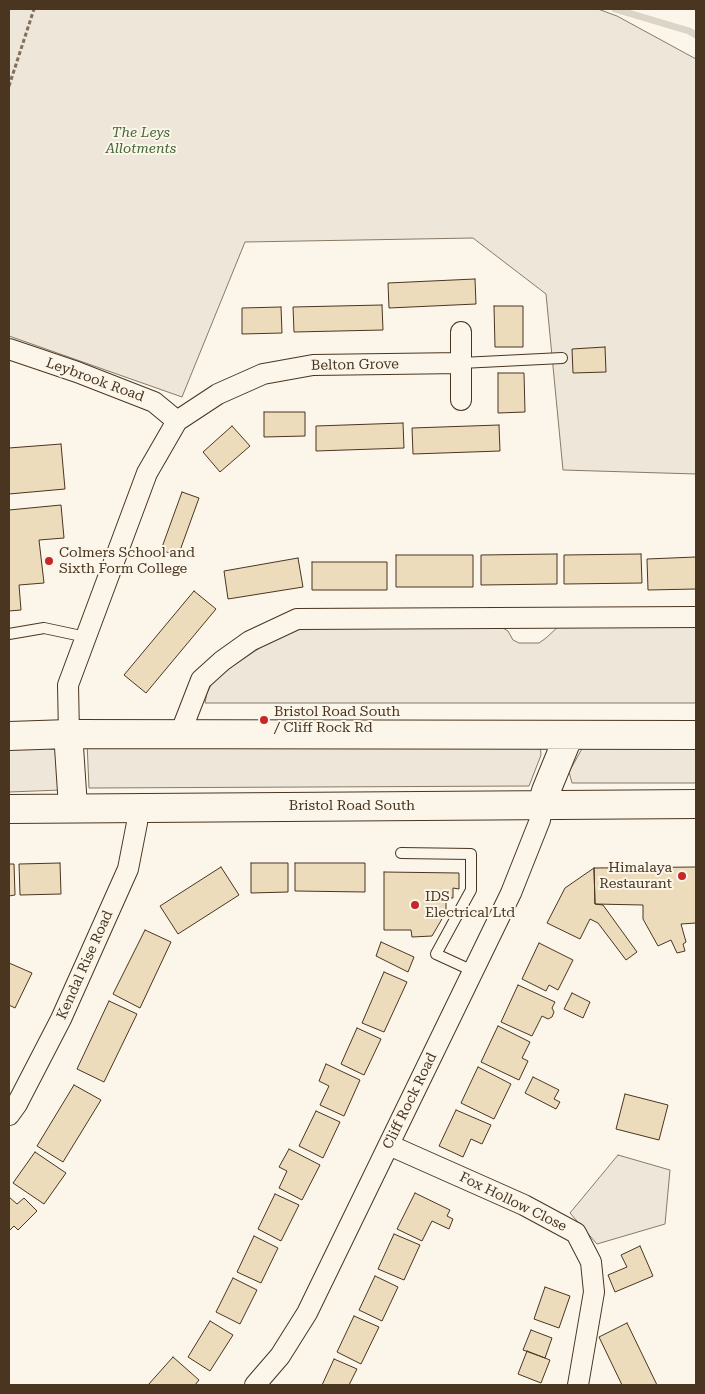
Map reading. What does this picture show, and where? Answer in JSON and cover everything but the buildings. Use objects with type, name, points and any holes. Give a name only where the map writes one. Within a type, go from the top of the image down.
[{"type":"highway","points":[[69,734],[72,807]]},
{"type":"highway","points":[[9,736],[69,734],[696,735]]},
{"type":"highway","points":[[542,805],[570,735]]},
{"type":"highway","name":"Bristol Road South","points":[[9,809],[72,807],[696,804]]},
{"type":"street","points":[[461,332],[461,400]]},
{"type":"street","name":"Leybrook Road","points":[[9,349],[77,372],[154,402],[177,421]]},
{"type":"street","name":"Belton Grove","points":[[69,734],[68,685],[147,473],[177,421],[218,394],[263,374],[313,365],[461,364]]},
{"type":"street","points":[[180,734],[201,680],[222,661],[250,642],[297,618],[696,617]]},
{"type":"street","name":"Cliff Rock Road","points":[[255,1385],[280,1356],[307,1313],[511,893],[540,820],[542,805]]},
{"type":"street","name":"Kendal Rise Road","points":[[9,1115],[17,1104],[61,1019],[128,869],[137,807]]},
{"type":"street","name":"Fox Hollow Close","points":[[389,1144],[524,1205],[576,1233],[591,1262],[594,1292],[578,1385]]},
{"type":"lane","points":[[461,364],[562,358]]},
{"type":"lane","points":[[9,634],[44,628],[86,637]]},
{"type":"lane","points":[[401,853],[471,854],[471,890],[436,954],[474,971]]},
{"type":"path","points":[[9,86],[34,9]]},
{"type":"green space","name":"The Leys Allotments","points":[[9,9],[598,9],[617,16],[696,59],[696,474],[563,470],[546,294],[473,238],[245,242],[182,397],[9,336]]},
{"type":"green space","points":[[696,623],[696,703],[205,703],[212,683],[224,672],[267,643],[306,626],[498,625],[508,631],[513,640],[519,643],[539,643],[560,625]]},
{"type":"green space","points":[[59,742],[61,790],[9,792],[9,744]]},
{"type":"green space","points":[[87,742],[540,743],[541,755],[529,786],[89,788]]},
{"type":"green space","points":[[584,745],[696,745],[696,783],[572,783],[569,772]]},
{"type":"green space","points":[[618,1155],[670,1170],[665,1224],[597,1244],[570,1213]]},
{"type":"waterway","points":[[615,9],[689,31],[696,35]]},
{"type":"place","name":"Colmers School and Sixth Form College","points":[[49,561]]},
{"type":"place","name":"Bristol Road South / Cliff Rock Rd","points":[[264,720]]},
{"type":"place","name":"Himalaya Restaurant","points":[[682,876]]},
{"type":"place","name":"IDS Electrical Ltd","points":[[415,905]]}]
